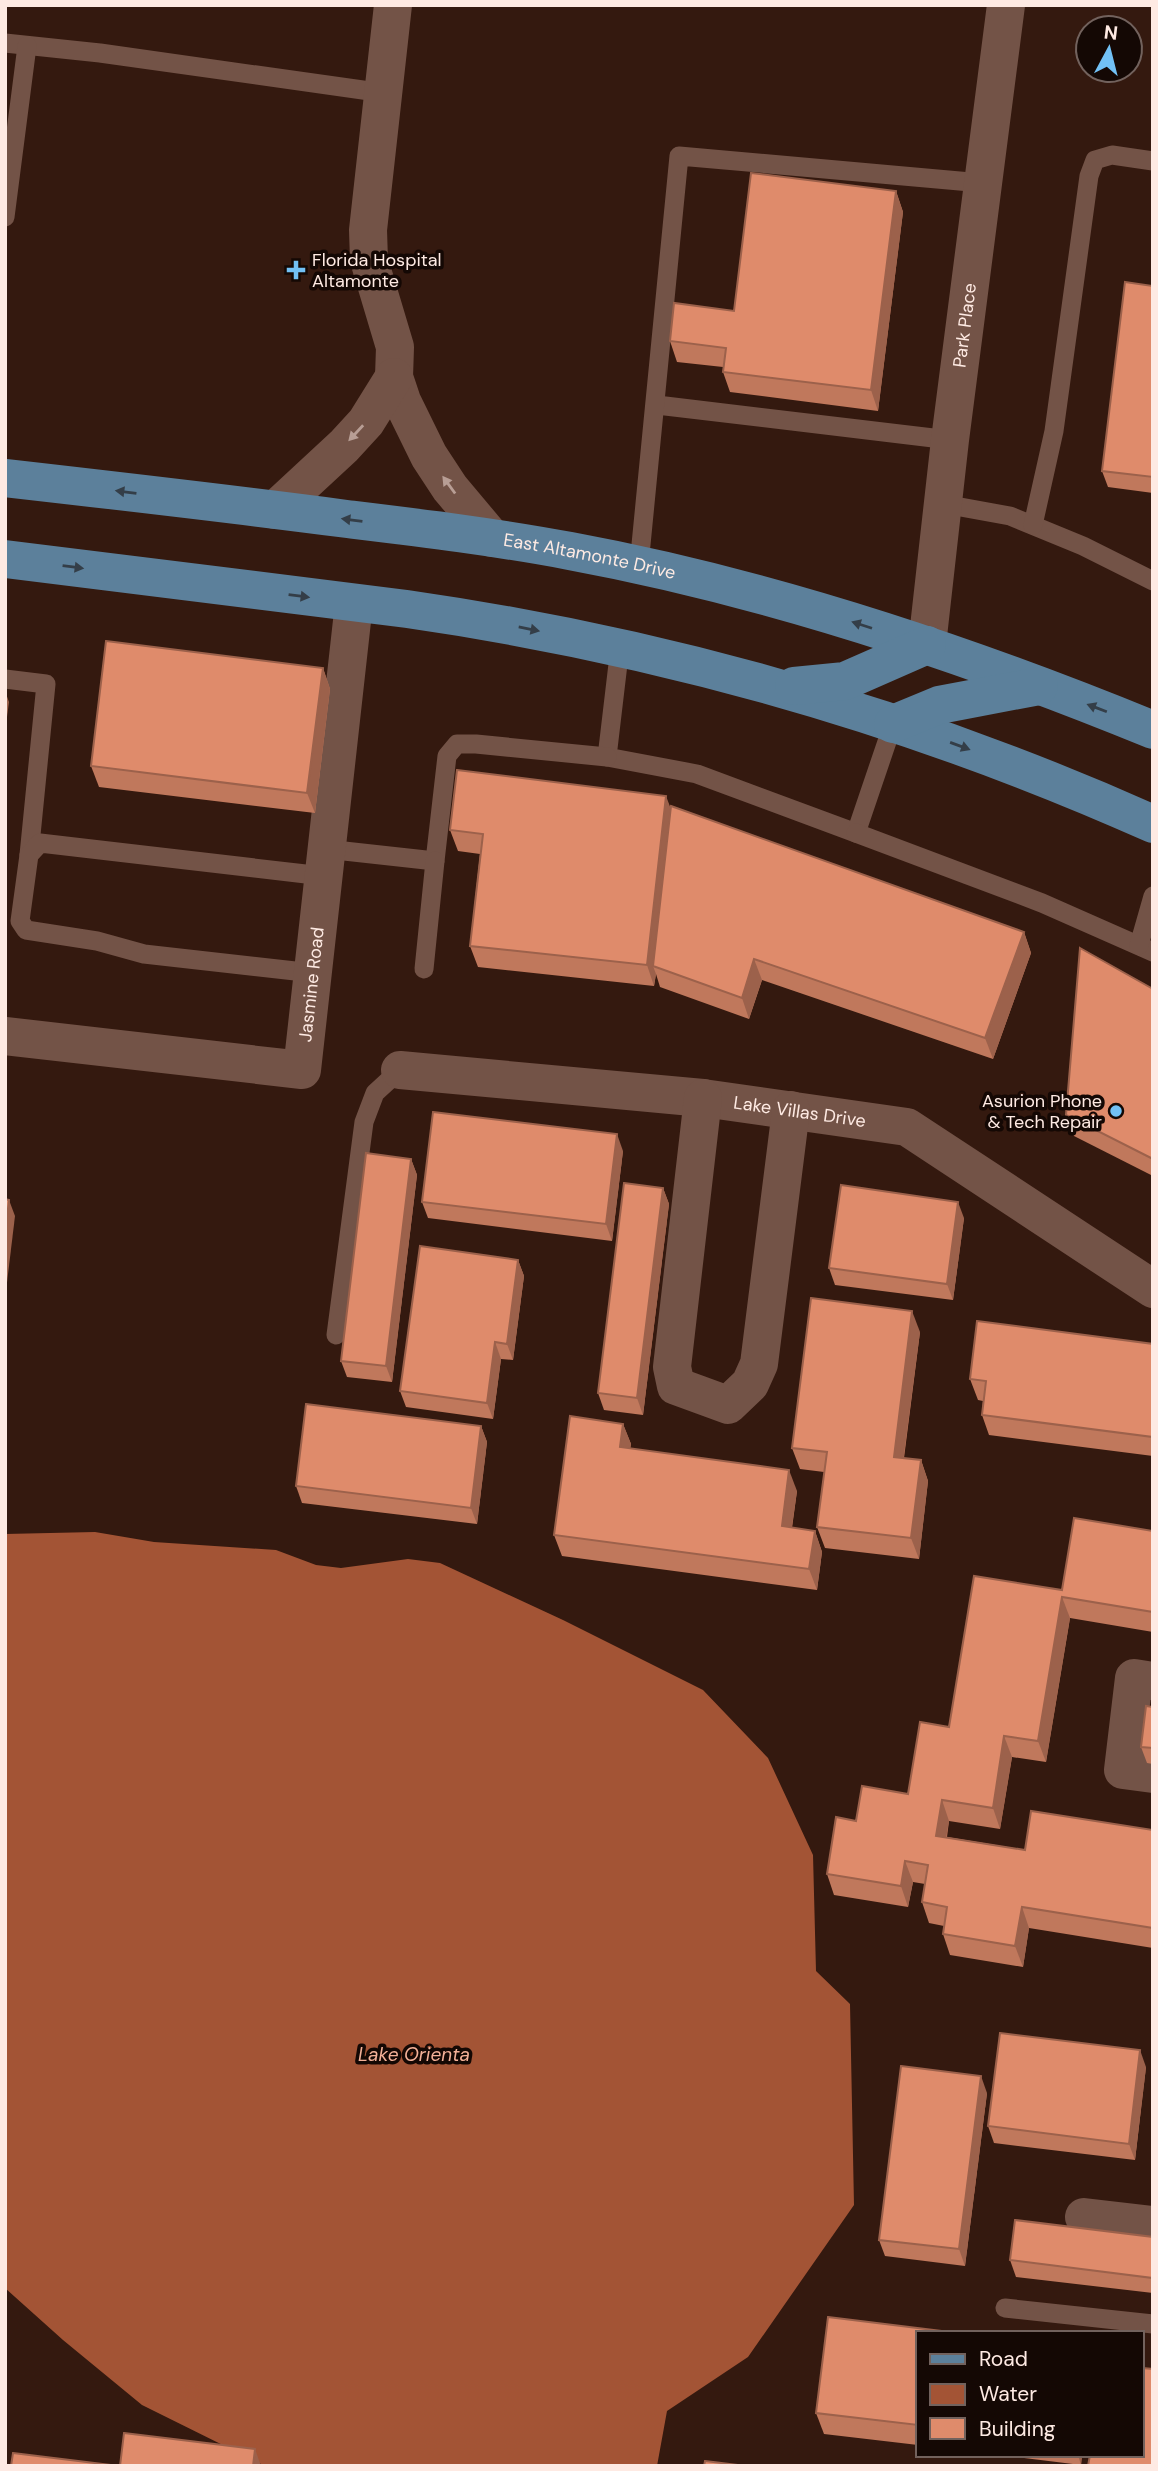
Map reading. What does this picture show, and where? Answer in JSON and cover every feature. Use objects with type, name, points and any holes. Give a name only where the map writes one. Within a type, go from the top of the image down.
[{"type":"main road","name":"East Altamonte Drive","points":[[5,478],[492,538],[639,565],[759,595],[927,645],[1153,730]]},
{"type":"main road","points":[[5,559],[462,617],[620,648],[778,687],[893,724],[968,749],[1153,824]]},
{"type":"main road","points":[[778,687],[845,681],[927,645]]},
{"type":"main road","points":[[893,724],[939,705],[1041,686]]},
{"type":"street","points":[[393,5],[368,230],[369,260],[395,347],[394,377],[411,424],[450,488],[492,538]]},
{"type":"street","name":"Park Place","points":[[927,645],[950,440],[1006,5]]},
{"type":"street","points":[[275,510],[366,422],[394,377]]},
{"type":"street","name":"Jasmine Road","points":[[5,1036],[302,1070],[354,603]]},
{"type":"street","name":"Lake Villas Drive","points":[[400,1070],[703,1098],[907,1127],[1153,1289]]},
{"type":"street","points":[[703,1098],[672,1367],[676,1386],[728,1405],[750,1384],[759,1364],[791,1110]]},
{"type":"street","points":[[1153,1681],[1134,1678],[1123,1770],[1153,1774]]},
{"type":"street","points":[[1084,2217],[1153,2225]]},
{"type":"lane","points":[[5,44],[100,53],[384,93]]},
{"type":"lane","points":[[5,216],[27,46]]},
{"type":"lane","points":[[1033,525],[1054,431],[1089,176],[1095,160],[1112,155],[1153,161]]},
{"type":"lane","points":[[639,565],[657,405],[679,156],[982,183]]},
{"type":"lane","points":[[657,405],[950,440]]},
{"type":"lane","points":[[944,504],[1010,516],[1083,546],[1153,581]]},
{"type":"lane","points":[[607,757],[620,648]]},
{"type":"lane","points":[[5,679],[46,684],[20,921],[26,930],[97,941],[144,954],[313,973]]},
{"type":"lane","points":[[856,833],[893,724]]},
{"type":"lane","points":[[424,969],[447,756],[457,744],[607,757],[697,774],[1042,903],[1146,948],[1153,896]]},
{"type":"lane","points":[[29,855],[40,843],[324,862],[435,861]]},
{"type":"lane","points":[[336,1335],[364,1122],[375,1093],[400,1070]]},
{"type":"lane","points":[[1005,2308],[1153,2324]]},
{"type":"water","name":"Lake Orienta","points":[[95,1532],[154,1542],[276,1550],[316,1565],[341,1568],[408,1559],[440,1563],[563,1620],[703,1690],[768,1758],[813,1855],[816,1971],[850,2004],[854,2205],[748,2357],[667,2411],[657,2466],[265,2466],[142,2405],[5,2288],[5,1534]]},
{"type":"building","points":[[751,173],[896,191],[871,390],[723,372],[726,348],[670,341],[674,303],[734,311]]},
{"type":"building","points":[[1125,282],[1153,286],[1153,477],[1102,471]]},
{"type":"building","points":[[106,641],[323,668],[307,793],[91,766]]},
{"type":"building","points":[[457,770],[666,796],[647,965],[470,946],[483,834],[450,830]]},
{"type":"building","points":[[671,806],[1024,932],[985,1038],[754,959],[742,998],[653,966]]},
{"type":"building","points":[[1080,948],[1153,989],[1153,1159],[1066,1115]]},
{"type":"building","points":[[433,1112],[617,1134],[606,1224],[422,1202]]},
{"type":"building","points":[[366,1153],[411,1159],[386,1366],[341,1361]]},
{"type":"building","points":[[624,1183],[663,1188],[637,1398],[598,1393]]},
{"type":"building","points":[[841,1185],[958,1202],[947,1284],[829,1268]]},
{"type":"building","points":[[5,1199],[9,1200],[5,1234]]},
{"type":"building","points":[[420,1246],[518,1260],[507,1344],[495,1342],[487,1403],[400,1391]]},
{"type":"building","points":[[811,1298],[912,1311],[894,1457],[921,1460],[911,1538],[817,1527],[827,1452],[792,1448]]},
{"type":"building","points":[[977,1321],[1153,1344],[1153,1437],[982,1415],[986,1381],[970,1379]]},
{"type":"building","points":[[306,1404],[481,1426],[471,1508],[296,1486]]},
{"type":"building","points":[[570,1416],[623,1424],[620,1447],[789,1470],[782,1526],[815,1531],[809,1569],[554,1535]]},
{"type":"building","points":[[1074,1518],[1153,1531],[1153,1612],[1062,1597],[1038,1741],[1004,1736],[993,1808],[942,1800],[936,1836],[1025,1850],[1031,1811],[1153,1830],[1153,1928],[1022,1907],[1015,1946],[943,1934],[947,1907],[922,1902],[928,1865],[905,1861],[901,1886],[827,1874],[836,1817],[856,1821],[862,1786],[908,1794],[920,1722],[949,1727],[974,1576],[1062,1590]]},
{"type":"building","points":[[1146,1706],[1153,1707],[1153,1748],[1141,1747]]},
{"type":"building","points":[[1000,2033],[1140,2050],[1129,2144],[988,2126]]},
{"type":"building","points":[[901,2066],[981,2076],[959,2249],[879,2240]]},
{"type":"building","points":[[1015,2220],[1153,2237],[1153,2278],[1010,2260]]},
{"type":"building","points":[[828,2317],[942,2331],[916,2331],[916,2425],[816,2413]]},
{"type":"building","points":[[1144,2368],[1153,2369],[1153,2466],[1088,2466],[1090,2457],[1144,2457]]},
{"type":"building","points":[[124,2433],[255,2449],[253,2466],[120,2466]]},
{"type":"building","points":[[13,2453],[119,2466],[11,2466]]},
{"type":"building","points":[[705,2461],[746,2466],[704,2466]]},
{"type":"place","name":"Florida Hospital Altamonte","points":[[296,270]]},
{"type":"place","name":"Asurion Phone & Tech Repair","points":[[1116,1111]]}]
